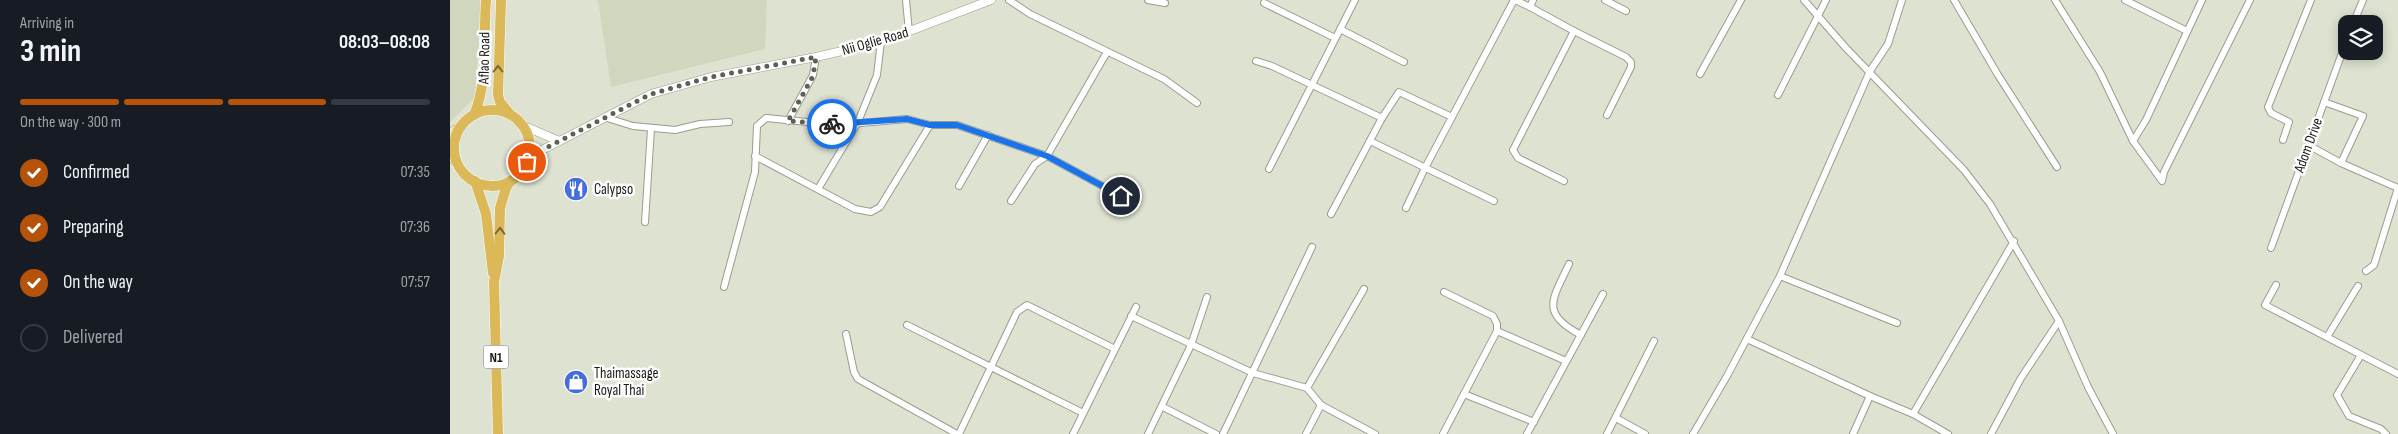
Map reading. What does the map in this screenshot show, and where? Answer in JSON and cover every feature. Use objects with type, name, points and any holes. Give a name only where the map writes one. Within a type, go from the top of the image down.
[{"type":"highway","name":"Aflao Road","points":[[474,115],[481,100],[484,83],[486,0]]},
{"type":"highway","name":"Aflao Road","points":[[502,0],[498,95],[500,102],[510,114]]},
{"type":"highway","points":[[458,164],[455,145],[460,127],[474,115],[492,110],[510,114],[524,126],[530,143],[527,162]]},
{"type":"highway","name":"N1","points":[[494,279],[499,256],[502,197],[511,180],[521,172],[527,162]]},
{"type":"highway","name":"N1","points":[[458,164],[465,174],[475,181],[486,214],[494,279],[498,434]]},
{"type":"highway","points":[[475,181],[493,185],[511,180]]},
{"type":"main road","points":[[450,133],[460,127]]},
{"type":"main road","points":[[450,156],[458,164]]},
{"type":"street","points":[[906,0],[909,32]]},
{"type":"street","name":"Nii Oglie Road","points":[[527,162],[542,150],[608,118],[651,94],[711,77],[816,57],[881,42],[991,0]]},
{"type":"street","points":[[1008,0],[1030,14],[1164,79],[1197,103]]},
{"type":"street","points":[[1148,0],[1165,3]]},
{"type":"street","points":[[1269,168],[1355,0]]},
{"type":"street","points":[[1406,208],[1425,168],[1514,0],[1626,57],[1631,62],[1631,67],[1607,115]]},
{"type":"street","points":[[1530,7],[1533,0]]},
{"type":"street","points":[[1604,0],[1626,11]]},
{"type":"street","points":[[1700,74],[1741,0]]},
{"type":"street","points":[[1804,0],[1964,170],[1983,194],[2014,241],[2059,321],[2088,387],[2113,434]]},
{"type":"street","points":[[1778,95],[1826,0]]},
{"type":"street","points":[[1693,434],[1780,276],[1870,72],[1888,44],[1902,0]]},
{"type":"street","points":[[1954,0],[1998,75],[2057,167]]},
{"type":"street","points":[[2055,0],[2100,72],[2133,141],[2162,181],[2250,0]]},
{"type":"street","points":[[2125,0],[2187,31]]},
{"type":"street","points":[[2133,141],[2146,120],[2202,0]]},
{"type":"street","points":[[2283,140],[2289,122],[2271,113],[2268,107],[2311,0]]},
{"type":"street","points":[[2357,15],[2363,0]]},
{"type":"street","points":[[1264,3],[1335,38]]},
{"type":"street","points":[[1340,29],[1404,62]]},
{"type":"street","points":[[1564,180],[1518,158],[1513,150],[1574,31]]},
{"type":"street","points":[[818,189],[858,122],[877,75],[881,42]]},
{"type":"street","points":[[1011,201],[1035,164],[1047,156],[1108,52]]},
{"type":"street","points":[[788,121],[813,76],[816,57]]},
{"type":"street","name":"Adom Drive","points":[[2271,248],[2339,60]]},
{"type":"street","points":[[1256,61],[1312,84],[1382,118]]},
{"type":"street","points":[[1331,214],[1382,118],[1399,92],[1452,118]]},
{"type":"street","points":[[2324,102],[2362,116],[2341,163]]},
{"type":"street","points":[[608,118],[633,126],[675,130],[700,124],[729,122]]},
{"type":"street","points":[[724,287],[755,172],[756,126],[760,120],[766,118],[838,125],[907,119],[930,125],[957,125],[1047,156],[1121,196]]},
{"type":"street","points":[[756,156],[855,209],[871,212],[880,206],[930,125]]},
{"type":"street","points":[[524,126],[559,141]]},
{"type":"street","points":[[645,222],[651,129]]},
{"type":"street","points":[[959,186],[988,135]]},
{"type":"street","points":[[1370,141],[1494,201]]},
{"type":"street","points":[[2308,145],[2341,163],[2398,188],[2374,265],[2366,271]]},
{"type":"street","points":[[1913,414],[2014,241]]},
{"type":"street","points":[[1223,434],[1312,247]]},
{"type":"street","points":[[1569,264],[1557,292],[1554,313],[1564,326],[1581,335]]},
{"type":"street","points":[[1780,276],[1897,323]]},
{"type":"street","points":[[2276,285],[2265,305],[2398,374]]},
{"type":"street","points":[[2327,338],[2358,286]]},
{"type":"street","points":[[1308,388],[1364,289]]},
{"type":"street","points":[[1443,434],[1497,331],[1493,316],[1444,292]]},
{"type":"street","points":[[1527,434],[1603,294]]},
{"type":"street","points":[[1148,434],[1163,407],[1191,345],[1207,297]]},
{"type":"street","points":[[846,334],[854,372],[858,379],[958,434],[1017,312],[1026,305],[1115,349]]},
{"type":"street","points":[[1073,434],[1136,307]]},
{"type":"street","points":[[1131,316],[1253,373],[1308,388],[1321,405],[1375,434]]},
{"type":"street","points":[[1992,434],[2021,378],[2059,321]]},
{"type":"street","points":[[907,325],[1083,413]]},
{"type":"street","points":[[1497,331],[1566,361]]},
{"type":"street","points":[[1747,339],[1913,414],[1939,432],[1948,434]]},
{"type":"street","points":[[1607,434],[1654,341]]},
{"type":"street","points":[[2361,355],[2337,394],[2350,416],[2381,429],[2386,434]]},
{"type":"street","points":[[1464,394],[1534,422]]},
{"type":"street","points":[[1853,434],[1870,396]]},
{"type":"street","points":[[1306,434],[1321,405]]},
{"type":"street","points":[[1163,407],[1216,434]]},
{"type":"street","points":[[1616,418],[1645,434]]},
{"type":"shaded area","points":[[450,0],[482,0],[475,97],[450,122]]},
{"type":"shaded area","points":[[598,0],[767,0],[765,49],[611,87]]},
{"type":"way so far","points":[[527,162],[542,150],[608,118],[651,94],[711,77],[816,57],[813,76],[788,121],[832,124]]},
{"type":"place","name":"Calypso","points":[[576,189]]},
{"type":"place","name":"Thaimassage Royal Thai","points":[[576,382]]},
{"type":"route","points":[[832,124],[907,119],[930,125],[957,125],[988,135],[1010,145],[1047,156],[1121,196]]}]
